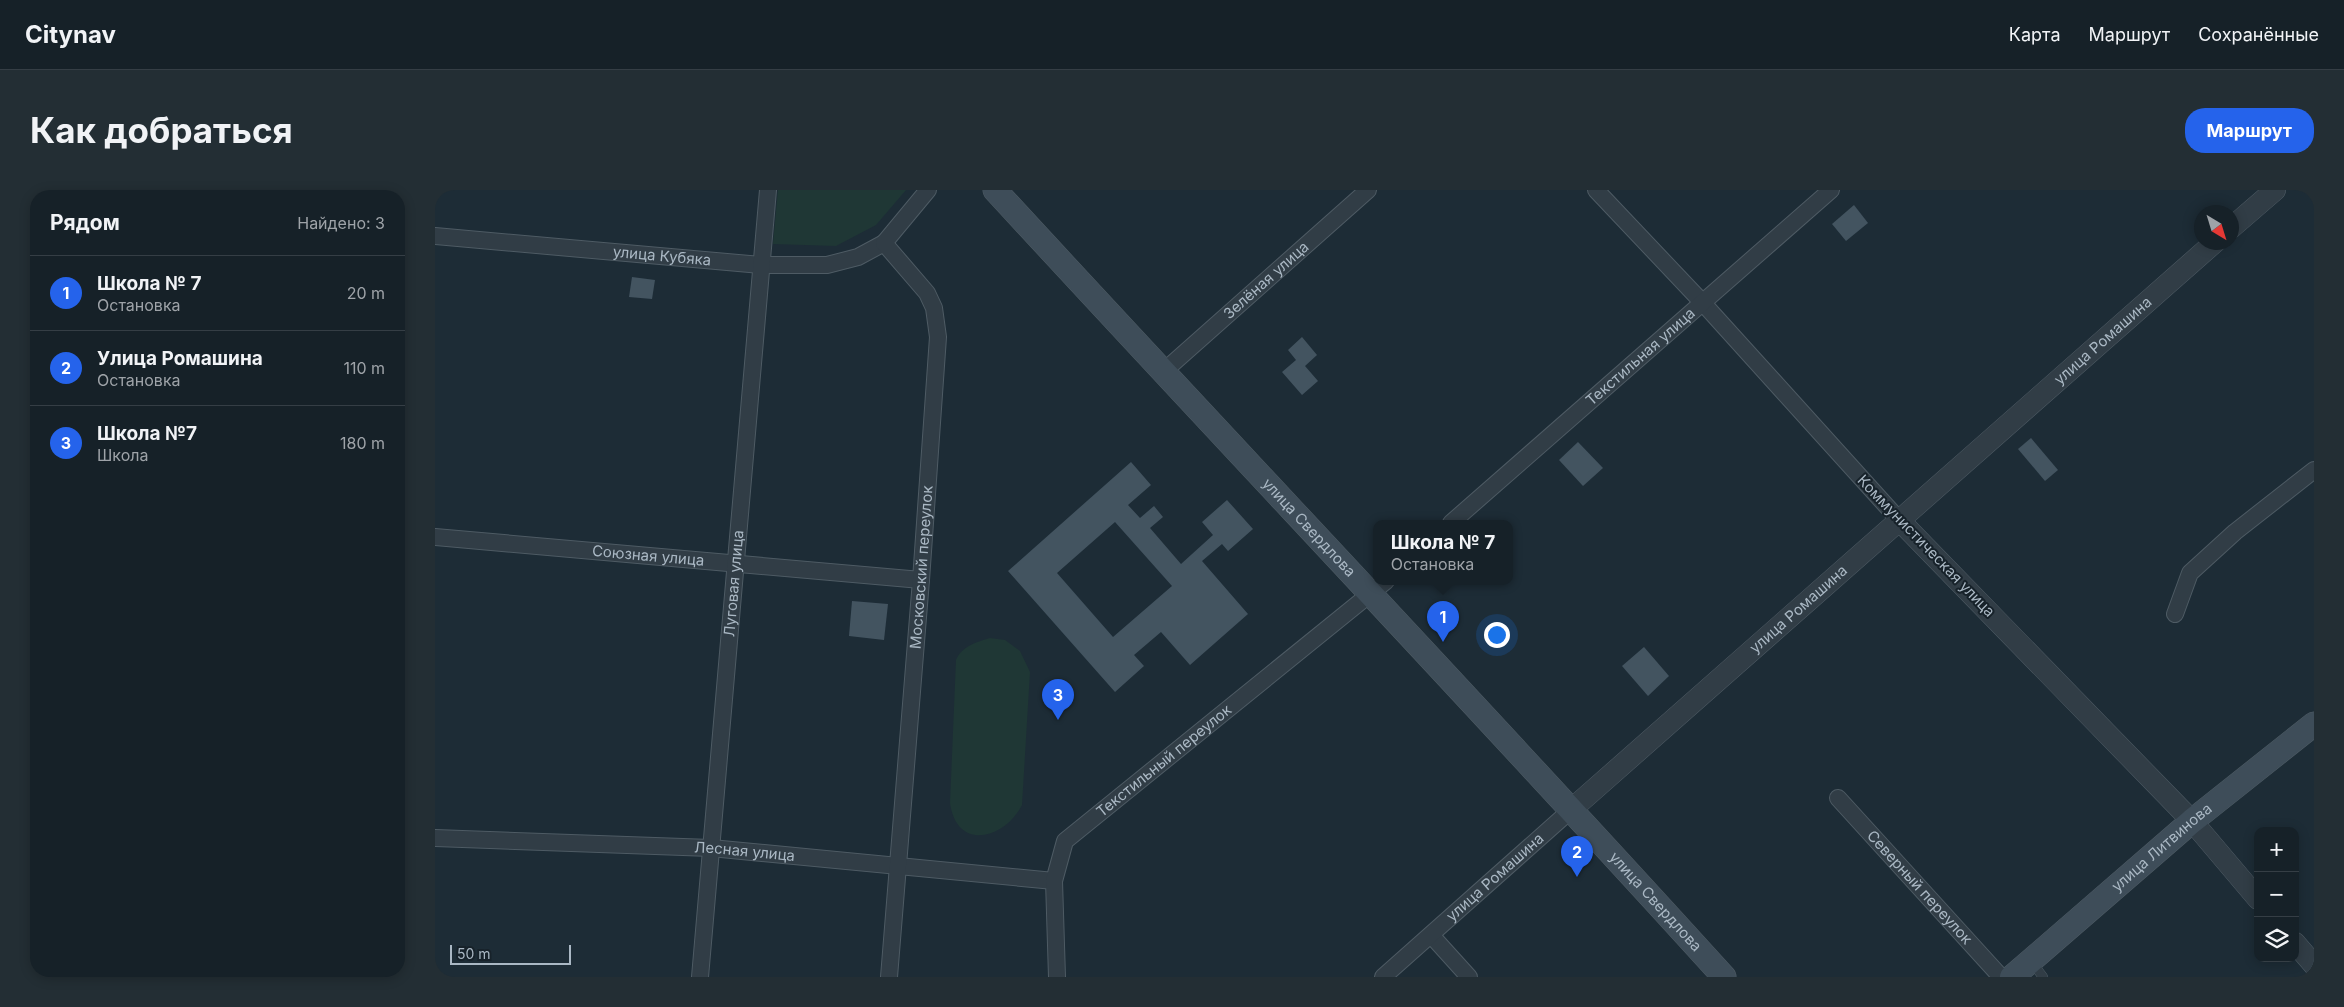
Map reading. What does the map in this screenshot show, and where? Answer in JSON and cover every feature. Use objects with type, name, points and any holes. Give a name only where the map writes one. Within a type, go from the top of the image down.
[{"type":"main road","name":"улица Свердлова","points":[[995,190],[1163,372],[1373,583]]},
{"type":"main road","name":"улица Свердлова","points":[[1378,588],[1572,809],[1724,977]]},
{"type":"main road","name":"улица Литвинова","points":[[2012,977],[2037,969],[2192,821],[2314,724]]},
{"type":"street","name":"Луговая улица","points":[[700,977],[768,190]]},
{"type":"street","points":[[884,244],[929,190]]},
{"type":"street","name":"Зелёная улица","points":[[1163,372],[1368,190]]},
{"type":"street","name":"Коммунистическая улица","points":[[1596,190],[1702,302],[1901,522],[2192,821],[2254,894]]},
{"type":"street","name":"Текстильная улица","points":[[1454,520],[1831,190]]},
{"type":"street","points":[[2239,221],[2275,190]]},
{"type":"street","name":"улица Кубяка","points":[[435,236],[761,265],[827,265],[858,257],[884,244]]},
{"type":"street","name":"Московский переулок","points":[[884,244],[927,293],[934,308],[938,337],[921,580],[889,977]]},
{"type":"street","name":"улица Ромашина","points":[[1383,977],[1901,522],[2206,250]]},
{"type":"street","points":[[2175,614],[2190,573],[2235,532],[2314,470]]},
{"type":"street","name":"Союзная улица","points":[[435,537],[921,580]]},
{"type":"street","name":"Текстильный переулок","points":[[1057,977],[1054,881],[1065,841],[1378,588]]},
{"type":"street","name":"Северный переулок","points":[[1838,798],[2001,977]]},
{"type":"street","name":"Лесная улица","points":[[435,838],[711,848],[1054,881]]},
{"type":"street","points":[[1431,935],[1469,977]]},
{"type":"street","points":[[2299,948],[2314,966]]},
{"type":"green space","points":[[778,190],[906,190],[876,225],[836,246],[773,244]]},
{"type":"green space","points":[[990,638],[1005,640],[1020,651],[1030,672],[1022,805],[1005,826],[994,832],[982,835],[971,834],[962,829],[954,819],[950,803],[956,660],[966,648]]},
{"type":"building","points":[[1854,205],[1868,223],[1846,241],[1832,224]]},
{"type":"building","points":[[632,277],[655,280],[652,299],[629,297]]},
{"type":"building","points":[[1302,337],[1317,355],[1305,366],[1318,381],[1302,395],[1282,372],[1296,360],[1288,350]]},
{"type":"building","points":[[2031,438],[2058,470],[2045,481],[2018,449]]},
{"type":"building","points":[[1578,442],[1603,468],[1583,486],[1559,460]]},
{"type":"building","points":[[1131,462],[1151,485],[1128,505],[1140,518],[1154,506],[1163,517],[1150,528],[1181,564],[1213,535],[1202,522],[1227,500],[1253,529],[1228,551],[1222,544],[1202,561],[1248,614],[1190,665],[1161,632],[1134,655],[1144,666],[1115,692],[1008,571]],"holes":[[[1115,522],[1172,586],[1113,637],[1057,573]]]},
{"type":"building","points":[[852,601],[888,604],[884,640],[849,636]]},
{"type":"building","points":[[1644,647],[1669,676],[1648,696],[1622,666]]},
{"type":"place","name":"Школа № 7","points":[[1443,642]]},
{"type":"place","name":"Школа №7","points":[[1058,720]]},
{"type":"place","name":"Улица Ромашина","points":[[1577,877]]}]
